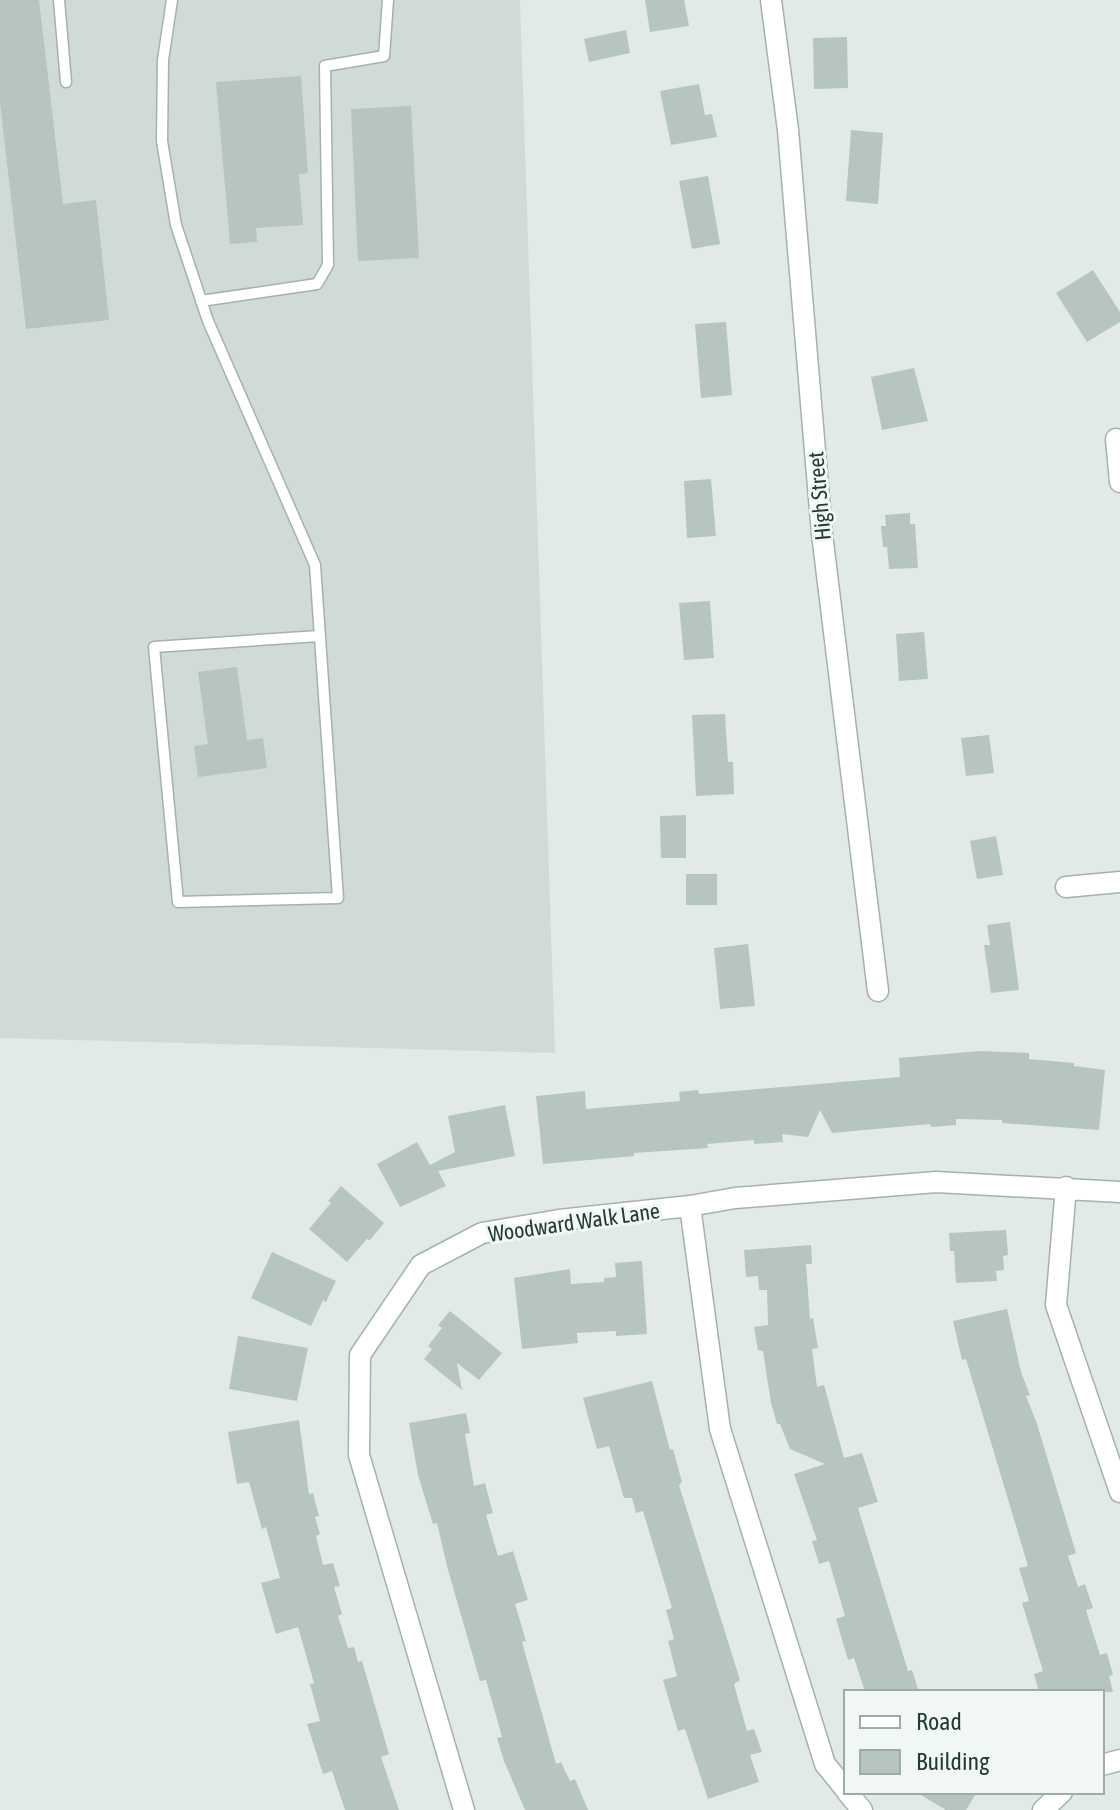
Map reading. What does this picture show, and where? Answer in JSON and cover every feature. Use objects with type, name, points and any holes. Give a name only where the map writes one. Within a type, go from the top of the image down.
[{"type":"street","name":"High Street","points":[[771,0],[788,130],[822,534],[878,991]]},
{"type":"street","points":[[1116,439],[1120,482]]},
{"type":"street","points":[[1066,887],[1120,882]]},
{"type":"street","name":"Woodward Walk Lane","points":[[464,1810],[359,1455],[360,1355],[421,1265],[482,1233],[735,1198],[936,1182],[1120,1192]]},
{"type":"street","points":[[1066,1187],[1056,1305],[1120,1492]]},
{"type":"street","points":[[690,1206],[720,1429],[825,1764],[844,1787]]},
{"type":"street","points":[[849,1794],[862,1810]]},
{"type":"street","points":[[1043,1810],[1060,1794]]},
{"type":"lane","points":[[59,0],[66,82]]},
{"type":"lane","points":[[172,0],[163,60],[162,141],[176,225],[201,301],[315,565],[338,898],[178,902],[154,647],[319,636]]},
{"type":"lane","points":[[201,301],[317,284],[328,265],[325,66],[384,56],[388,0]]},
{"type":"shaded area","points":[[0,0],[520,0],[555,1053],[0,1038]]},
{"type":"building","points":[[0,0],[39,0],[63,204],[96,200],[109,320],[26,329],[0,102]]},
{"type":"building","points":[[645,0],[684,0],[689,26],[650,32]]},
{"type":"building","points":[[626,30],[630,53],[589,62],[584,39]]},
{"type":"building","points":[[847,37],[848,88],[814,89],[813,38]]},
{"type":"building","points":[[301,76],[308,173],[299,174],[303,225],[256,228],[257,242],[230,244],[216,82]]},
{"type":"building","points":[[699,84],[705,115],[712,114],[717,137],[671,145],[660,91]]},
{"type":"building","points":[[411,106],[419,258],[358,261],[351,109]]},
{"type":"building","points":[[851,130],[883,133],[878,204],[846,201]]},
{"type":"building","points":[[708,176],[720,244],[692,249],[679,181]]},
{"type":"building","points":[[1093,270],[1120,312],[1120,322],[1087,342],[1056,293]]},
{"type":"building","points":[[726,322],[732,395],[701,398],[695,324]]},
{"type":"building","points":[[914,368],[928,421],[882,430],[871,377]]},
{"type":"building","points":[[711,479],[716,536],[687,538],[684,481]]},
{"type":"building","points":[[910,513],[910,524],[915,524],[918,568],[889,569],[881,526],[886,526],[885,515]]},
{"type":"building","points":[[710,601],[714,658],[684,660],[679,603]]},
{"type":"building","points":[[924,632],[928,679],[899,681],[896,634]]},
{"type":"building","points":[[237,667],[247,740],[263,738],[267,768],[198,777],[194,746],[208,744],[198,672]]},
{"type":"building","points":[[725,714],[728,762],[733,762],[734,794],[696,796],[692,715]]},
{"type":"building","points":[[989,735],[994,773],[966,776],[961,738]]},
{"type":"building","points":[[686,815],[686,858],[661,858],[660,816]]},
{"type":"building","points":[[996,836],[1003,875],[977,879],[970,841]]},
{"type":"building","points":[[686,874],[717,874],[717,905],[686,905]]},
{"type":"building","points":[[1010,922],[1019,990],[991,993],[984,945],[990,945],[987,925]]},
{"type":"building","points":[[748,944],[755,1006],[720,1009],[714,948]]},
{"type":"building","points":[[980,1051],[1029,1053],[1029,1059],[1074,1063],[1074,1066],[1105,1070],[1099,1130],[1002,1123],[1002,1120],[956,1119],[956,1125],[931,1127],[930,1124],[832,1133],[820,1110],[808,1137],[782,1134],[783,1142],[754,1144],[754,1140],[707,1144],[708,1148],[543,1164],[536,1096],[585,1091],[586,1109],[680,1101],[679,1092],[698,1090],[699,1094],[900,1077],[899,1058]]},
{"type":"building","points":[[505,1105],[515,1156],[438,1171],[446,1186],[400,1207],[377,1164],[417,1142],[430,1165],[455,1152],[448,1116]]},
{"type":"building","points":[[341,1186],[384,1223],[347,1262],[309,1229]]},
{"type":"building","points":[[1006,1230],[1008,1255],[1003,1256],[1004,1270],[996,1271],[997,1281],[956,1283],[954,1251],[950,1251],[949,1233]]},
{"type":"building","points":[[811,1245],[812,1264],[806,1264],[810,1319],[813,1318],[818,1348],[812,1349],[817,1387],[824,1385],[844,1458],[862,1453],[878,1502],[858,1508],[908,1671],[912,1670],[918,1690],[864,1690],[854,1658],[848,1660],[836,1619],[845,1616],[829,1561],[819,1564],[812,1541],[817,1540],[794,1474],[825,1464],[790,1449],[780,1424],[777,1424],[763,1351],[758,1350],[754,1327],[768,1325],[767,1290],[759,1290],[758,1276],[746,1277],[744,1250]]},
{"type":"building","points":[[272,1252],[336,1281],[311,1326],[251,1298]]},
{"type":"building","points":[[642,1261],[647,1334],[616,1336],[616,1331],[577,1333],[578,1343],[522,1349],[514,1278],[570,1269],[571,1284],[604,1282],[604,1278],[616,1277],[615,1263]]},
{"type":"building","points":[[1007,1309],[1021,1372],[1030,1395],[1026,1396],[1076,1553],[1068,1556],[1078,1587],[1085,1584],[1093,1608],[1086,1610],[1100,1655],[1107,1653],[1113,1675],[1109,1676],[1113,1692],[1038,1690],[1034,1674],[1043,1671],[1022,1603],[1029,1601],[1019,1568],[1028,1566],[966,1359],[962,1360],[953,1321]]},
{"type":"building","points":[[450,1311],[502,1353],[479,1380],[457,1363],[462,1390],[424,1359],[432,1349],[428,1346],[442,1328],[438,1325]]},
{"type":"building","points":[[238,1336],[308,1348],[297,1401],[229,1389]]},
{"type":"building","points":[[652,1381],[682,1482],[679,1485],[740,1680],[734,1684],[747,1731],[754,1729],[762,1752],[750,1755],[759,1782],[708,1799],[685,1729],[678,1731],[663,1680],[677,1676],[668,1641],[674,1639],[666,1610],[672,1608],[643,1511],[636,1513],[632,1498],[624,1498],[609,1446],[597,1449],[583,1398]]},
{"type":"building","points":[[466,1413],[470,1433],[465,1434],[474,1486],[485,1483],[493,1513],[486,1515],[498,1556],[513,1551],[528,1600],[515,1604],[526,1641],[522,1642],[556,1764],[561,1762],[570,1781],[575,1779],[588,1810],[525,1810],[504,1761],[497,1738],[502,1737],[486,1680],[480,1681],[437,1523],[433,1524],[418,1475],[409,1423]]},
{"type":"building","points":[[299,1420],[309,1494],[313,1493],[319,1516],[315,1517],[320,1534],[316,1536],[323,1565],[333,1563],[340,1586],[334,1587],[342,1614],[338,1616],[348,1648],[354,1647],[358,1662],[362,1661],[389,1754],[381,1757],[399,1810],[345,1810],[332,1771],[323,1774],[307,1724],[320,1721],[310,1684],[314,1683],[298,1627],[276,1634],[261,1583],[280,1578],[249,1482],[237,1484],[228,1432]]},
{"type":"building","points":[[919,1794],[976,1794],[966,1810],[946,1810]]}]
